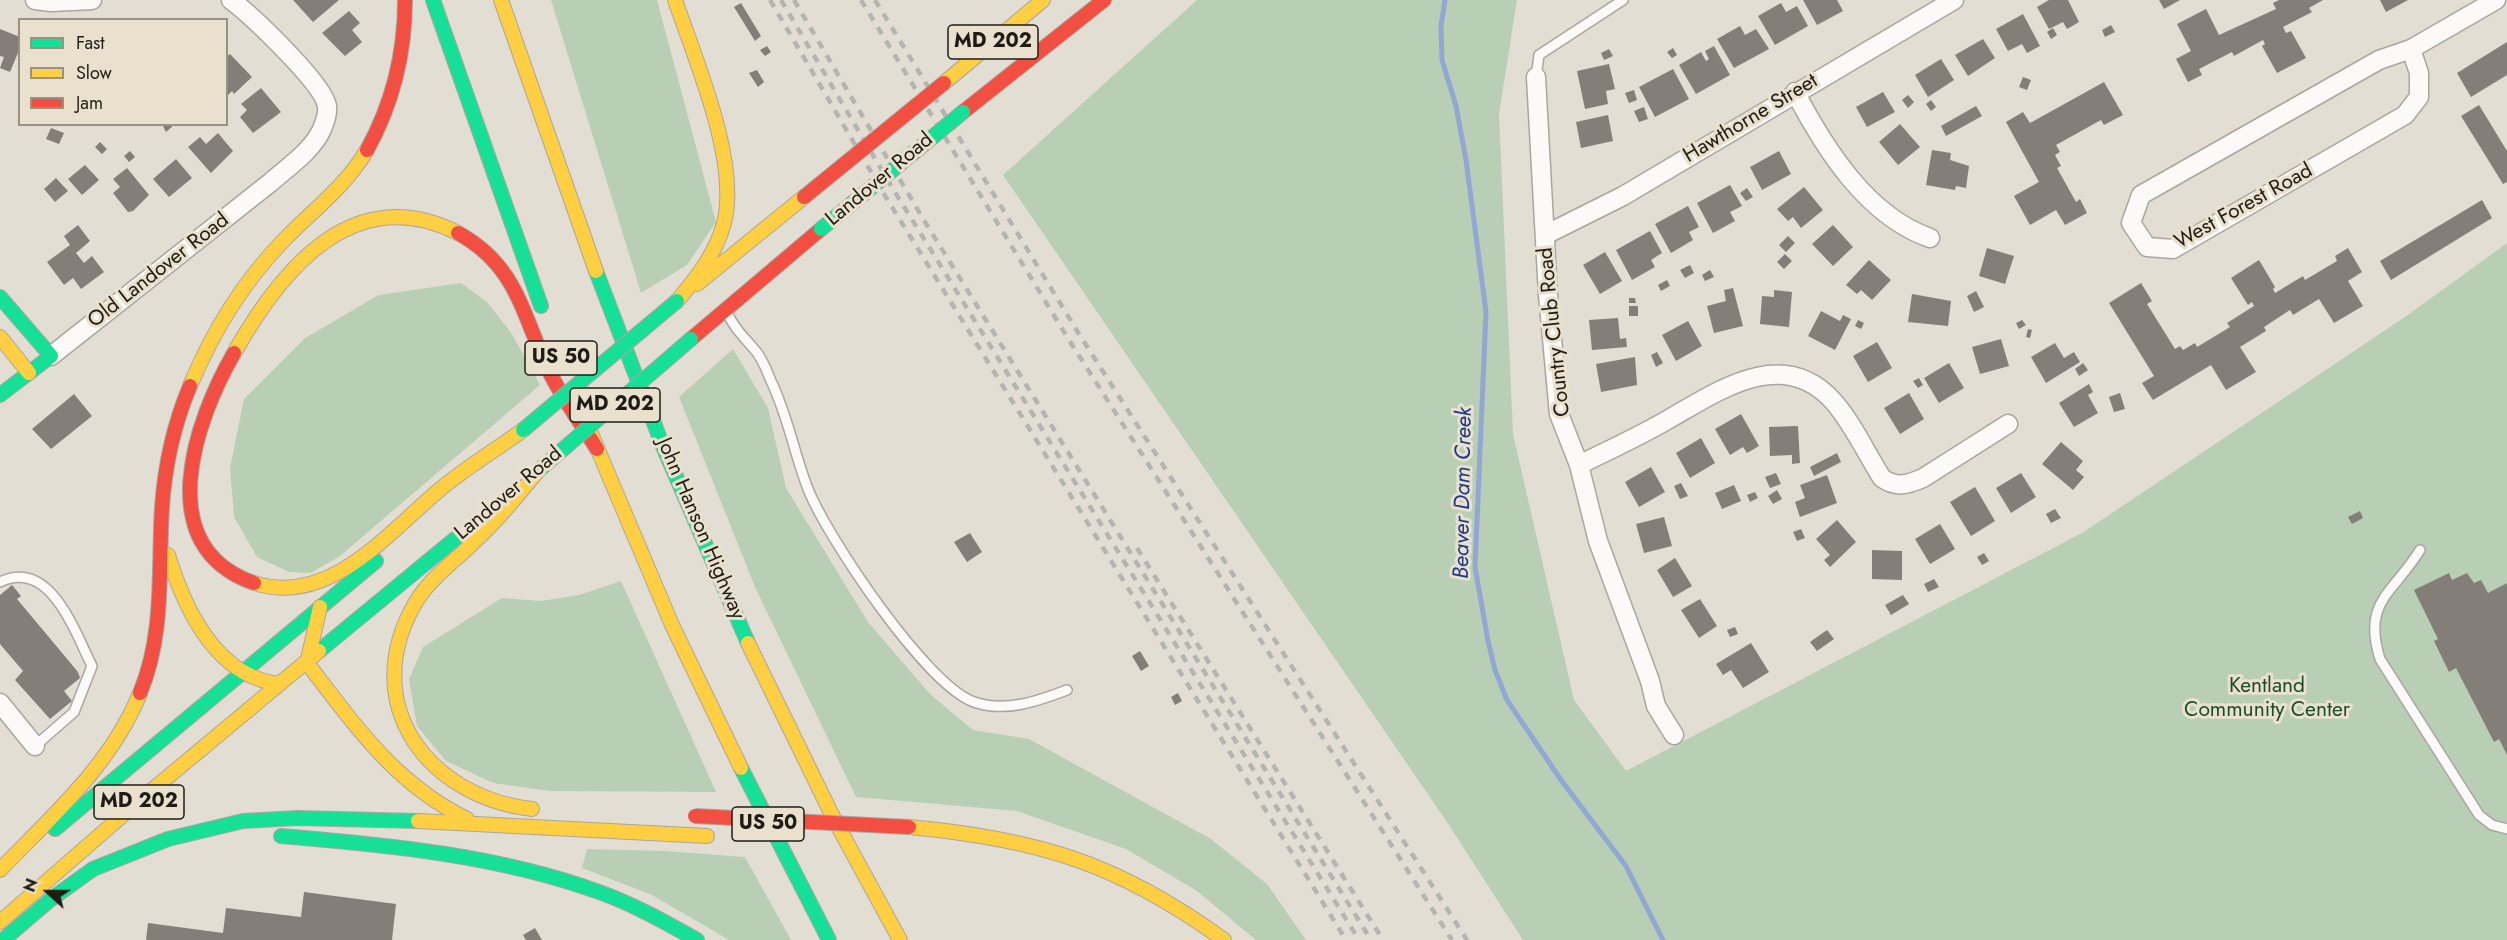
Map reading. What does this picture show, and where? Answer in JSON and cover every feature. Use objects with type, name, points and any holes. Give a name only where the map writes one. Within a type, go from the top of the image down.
[{"type":"main road","points":[[0,872],[90,777],[114,746],[132,714],[147,675],[158,631],[164,488],[174,435],[203,358],[230,309],[264,262],[338,189],[369,146],[384,116],[398,71],[405,25],[405,0]]},
{"type":"main road","name":"US 50","points":[[434,0],[547,321]]},
{"type":"main road","name":"John Hanson Highway","points":[[501,0],[592,260],[662,444],[739,621],[828,804],[900,940]]},
{"type":"main road","points":[[675,0],[719,140],[728,181],[729,198],[724,224],[715,248],[694,282],[677,301]]},
{"type":"main road","name":"Landover Road","points":[[0,872],[454,497],[523,430],[677,301],[1043,0]]},
{"type":"main road","name":"Landover Road","points":[[0,922],[280,684],[539,470],[822,229],[963,112],[1104,0]]},
{"type":"main road","points":[[568,148],[592,260]]},
{"type":"main road","points":[[523,430],[446,485],[342,570],[313,586],[282,590],[239,578],[226,570],[205,548],[192,516],[190,478],[202,427],[224,371],[254,319],[289,271],[323,240],[344,228],[387,216],[407,217],[443,225],[460,233],[491,256],[516,291],[549,370],[597,449]]},
{"type":"main road","points":[[0,297],[51,356]]},
{"type":"main road","points":[[0,337],[29,373]]},
{"type":"main road","name":"Old Landover Road","points":[[0,395],[51,356]]},
{"type":"main road","name":"US 50","points":[[568,376],[685,654],[755,799],[829,940]]},
{"type":"main road","points":[[539,470],[481,536],[437,574],[421,594],[409,614],[400,637],[395,670],[399,706],[405,725],[423,756],[446,778],[471,794],[497,804],[546,810]]},
{"type":"main road","points":[[162,534],[170,561],[193,615],[221,653],[242,673],[259,680],[280,684]]},
{"type":"main road","points":[[320,607],[307,663],[401,777],[438,805],[478,823]]},
{"type":"main road","points":[[689,816],[909,827],[988,834],[1071,855],[1104,867],[1163,897],[1224,940]]},
{"type":"main road","points":[[3,940],[50,900],[93,869],[142,848],[243,821],[271,818],[478,823],[712,836]]},
{"type":"main road","points":[[190,834],[260,835],[408,849],[481,860],[552,875],[639,906],[697,940]]},
{"type":"main road","points":[[765,839],[789,840]]},
{"type":"main road","points":[[835,842],[859,843]]},
{"type":"street","points":[[35,0],[51,2],[92,0]]},
{"type":"street","name":"Old Landover Road","points":[[51,356],[237,209],[314,141],[322,130],[327,105],[321,91],[293,59],[231,0]]},
{"type":"street","name":"Hawthorne Street","points":[[1545,236],[1623,196],[1795,92],[1954,0]]},
{"type":"street","name":"West Forest Road","points":[[2411,49],[2419,73],[2420,98],[2405,116],[2173,249],[2147,247],[2131,224],[2140,195],[2379,60],[2411,49],[2496,0]]},
{"type":"street","name":"Country Club Road","points":[[1536,77],[1545,236],[1559,414],[1579,465],[1598,540],[1650,681],[1656,706],[1674,735]]},
{"type":"street","points":[[1795,92],[1818,132],[1877,208],[1898,225],[1930,238]]},
{"type":"street","points":[[1579,465],[1667,420],[1712,393],[1757,376],[1797,378],[1811,383],[1833,400],[1882,478],[1895,485],[1910,484],[1923,478],[2008,424]]},
{"type":"street","points":[[0,703],[34,746]]},
{"type":"lane","points":[[1536,77],[1539,55],[1623,0]]},
{"type":"lane","points":[[726,311],[740,335],[756,350],[771,380],[787,416],[808,489],[823,520],[882,610],[912,646],[951,687],[972,702],[992,707],[1015,705],[1067,690]]},
{"type":"lane","points":[[2420,550],[2409,568],[2382,599],[2373,620],[2373,637],[2380,659],[2479,815],[2492,825],[2507,829]]},
{"type":"lane","points":[[0,582],[15,575],[37,580],[60,605],[92,666],[74,712],[34,746]]},
{"type":"green space","points":[[551,0],[657,0],[716,222],[687,265],[641,293]]},
{"type":"green space","name":"Kentland Community Center","points":[[1197,0],[1517,0],[1499,114],[1513,434],[1574,700],[1626,771],[2082,533],[2405,317],[2507,243],[2507,940],[1523,940],[1447,822],[1003,175]]},
{"type":"green space","points":[[461,283],[487,302],[512,334],[540,385],[340,556],[311,573],[289,572],[257,557],[234,517],[230,468],[244,399],[305,338],[379,295]]},
{"type":"green space","points":[[733,349],[768,408],[786,488],[868,622],[930,694],[973,730],[1029,739],[1211,839],[1267,884],[1306,940],[1256,940],[1197,891],[1126,849],[1017,811],[856,797],[755,587],[679,397]]},
{"type":"green space","points":[[621,581],[716,792],[550,791],[493,783],[446,761],[417,726],[409,679],[423,647],[502,598],[541,601],[579,595]]},
{"type":"green space","points":[[587,849],[666,851],[745,857],[791,940],[729,940],[652,895],[582,868]]},
{"type":"building","points":[[293,0],[339,0],[313,22]]},
{"type":"building","points":[[1803,0],[1837,0],[1843,11],[1817,25]]},
{"type":"building","points":[[2049,0],[2068,0],[2079,22],[2067,29],[2063,22],[2049,29],[2037,7]]},
{"type":"building","points":[[2159,0],[2180,0],[2164,9]]},
{"type":"building","points":[[2279,0],[2323,0],[2309,8],[2312,12],[2283,27],[2286,33],[2291,31],[2306,58],[2277,73],[2262,46],[2265,44],[2263,40],[2234,56],[2232,52],[2199,69],[2202,75],[2188,82],[2176,59],[2191,51],[2177,24],[2206,9],[2219,35],[2276,9],[2273,3]]},
{"type":"building","points":[[2380,0],[2408,0],[2386,12]]},
{"type":"building","points":[[741,3],[761,36],[755,41],[734,7]]},
{"type":"building","points":[[1781,3],[1786,12],[1797,6],[1808,26],[1775,45],[1758,16]]},
{"type":"building","points":[[349,11],[360,23],[352,30],[362,42],[345,56],[322,33]]},
{"type":"building","points":[[2023,14],[2040,46],[2027,53],[2022,44],[2008,51],[1996,29]]},
{"type":"building","points":[[2111,25],[2115,32],[2105,37],[2102,30]]},
{"type":"building","points":[[1740,26],[1745,35],[1756,29],[1769,49],[1734,68],[1717,39]]},
{"type":"building","points":[[2053,28],[2057,35],[2051,39],[2047,32]]},
{"type":"building","points":[[0,29],[18,36],[18,53],[10,72],[0,68],[4,57],[0,56]]},
{"type":"building","points":[[1983,39],[1995,58],[1968,76],[1955,55]]},
{"type":"building","points":[[2507,42],[2507,75],[2471,97],[2457,73]]},
{"type":"building","points":[[767,46],[771,52],[765,56],[760,50]]},
{"type":"building","points":[[1714,46],[1730,75],[1696,94],[1679,65],[1701,52],[1706,61],[1709,59],[1705,51]]},
{"type":"building","points":[[1673,48],[1677,55],[1672,58],[1667,52]]},
{"type":"building","points":[[1609,49],[1613,56],[1604,60],[1601,53]]},
{"type":"building","points":[[230,54],[252,77],[234,94],[232,91],[228,95],[228,56]]},
{"type":"building","points":[[1941,59],[1954,80],[1928,97],[1915,75]]},
{"type":"building","points":[[1609,64],[1615,89],[1606,91],[1608,104],[1585,109],[1577,71]]},
{"type":"building","points":[[1673,69],[1689,99],[1655,117],[1639,87]]},
{"type":"building","points":[[757,70],[764,82],[758,87],[749,73]]},
{"type":"building","points":[[2023,77],[2031,80],[2027,90],[2019,87]]},
{"type":"building","points":[[2104,82],[2123,115],[2104,125],[2101,120],[2056,145],[2060,152],[2055,155],[2061,166],[2057,168],[2076,202],[2080,199],[2087,213],[2065,225],[2056,210],[2030,225],[2014,196],[2039,182],[2006,122],[2023,112],[2030,123]]},
{"type":"building","points":[[261,88],[281,112],[253,133],[240,117],[247,110],[241,104]]},
{"type":"building","points":[[1634,90],[1637,100],[1629,103],[1625,93]]},
{"type":"building","points":[[1883,92],[1895,112],[1867,127],[1856,107]]},
{"type":"building","points":[[1908,95],[1914,102],[1908,108],[1902,100]]},
{"type":"building","points":[[1931,100],[1936,107],[1931,111],[1926,104]]},
{"type":"building","points":[[2479,105],[2507,151],[2507,182],[2503,184],[2461,116]]},
{"type":"building","points":[[1976,106],[1982,116],[1946,136],[1941,126]]},
{"type":"building","points":[[1644,107],[1648,119],[1639,122],[1634,111]]},
{"type":"building","points":[[1608,115],[1613,141],[1581,148],[1576,122]]},
{"type":"building","points":[[1900,124],[1920,147],[1898,165],[1879,142]]},
{"type":"building","points":[[163,126],[173,126],[166,132]]},
{"type":"building","points":[[51,128],[64,133],[59,144],[46,139]]},
{"type":"building","points":[[218,133],[233,151],[211,173],[188,147],[200,137],[206,144]]},
{"type":"building","points":[[100,142],[107,149],[102,154],[95,147]]},
{"type":"building","points":[[1932,150],[1951,153],[1950,160],[1969,166],[1966,188],[1956,186],[1955,190],[1926,185]]},
{"type":"building","points":[[130,151],[135,157],[129,162],[124,156]]},
{"type":"building","points":[[1779,151],[1791,174],[1762,190],[1750,167]]},
{"type":"building","points":[[176,159],[192,178],[169,197],[153,179]]},
{"type":"building","points":[[85,165],[99,180],[82,195],[68,179]]},
{"type":"building","points":[[127,168],[149,195],[133,211],[128,212],[113,193],[120,187],[113,179]]},
{"type":"building","points":[[56,178],[68,191],[55,202],[44,189]]},
{"type":"building","points":[[1730,185],[1742,206],[1730,212],[1735,221],[1713,233],[1697,203]]},
{"type":"building","points":[[1804,187],[1823,210],[1801,228],[1793,217],[1788,221],[1777,209]]},
{"type":"building","points":[[1747,188],[1753,197],[1746,201],[1740,193]]},
{"type":"building","points":[[2482,200],[2492,218],[2391,280],[2380,261]]},
{"type":"building","points":[[1688,206],[1699,227],[1689,232],[1693,240],[1671,253],[1655,224]]},
{"type":"building","points":[[78,225],[90,241],[76,253],[84,263],[92,256],[104,272],[81,289],[73,278],[64,285],[47,262],[70,245],[64,236]]},
{"type":"building","points":[[1833,225],[1853,247],[1833,266],[1812,244]]},
{"type":"building","points":[[1650,231],[1662,253],[1651,260],[1655,267],[1632,280],[1616,250]]},
{"type":"building","points":[[1788,236],[1795,243],[1786,252],[1779,245]]},
{"type":"building","points":[[1987,248],[2014,256],[2005,284],[1979,276]]},
{"type":"building","points":[[2348,248],[2362,272],[2348,281],[2363,306],[2334,323],[2319,299],[2293,315],[2290,310],[2264,327],[2266,331],[2240,347],[2256,372],[2226,390],[2211,365],[2153,400],[2142,383],[2154,376],[2109,303],[2141,283],[2152,301],[2147,304],[2175,349],[2180,346],[2183,350],[2195,343],[2197,347],[2230,327],[2227,323],[2254,306],[2252,302],[2248,305],[2231,278],[2259,260],[2275,287],[2273,289],[2275,293],[2303,276],[2305,280],[2337,261],[2335,256]]},
{"type":"building","points":[[1605,252],[1622,281],[1600,294],[1583,265]]},
{"type":"building","points":[[1785,254],[1792,261],[1784,269],[1777,262]]},
{"type":"building","points":[[1869,260],[1891,280],[1872,300],[1861,290],[1857,294],[1846,285]]},
{"type":"building","points":[[1690,265],[1694,273],[1685,278],[1680,270]]},
{"type":"building","points":[[1710,270],[1714,277],[1705,281],[1702,275]]},
{"type":"building","points":[[1667,280],[1670,286],[1661,291],[1658,285]]},
{"type":"building","points":[[1733,288],[1743,326],[1714,333],[1707,306],[1726,301],[1724,290]]},
{"type":"building","points":[[1774,290],[1792,292],[1789,327],[1760,324],[1762,296],[1774,297]]},
{"type":"building","points":[[1976,291],[1984,307],[1974,312],[1967,296]]},
{"type":"building","points":[[1912,294],[1951,301],[1948,326],[1908,322]]},
{"type":"building","points":[[1629,298],[1635,298],[1636,303],[1629,303]]},
{"type":"building","points":[[1629,306],[1638,306],[1638,316],[1629,316]]},
{"type":"building","points":[[1821,311],[1840,321],[1843,315],[1851,319],[1835,350],[1808,336]]},
{"type":"building","points":[[1618,318],[1620,339],[1626,338],[1627,347],[1592,350],[1589,320]]},
{"type":"building","points":[[1858,320],[1864,323],[1861,329],[1855,326]]},
{"type":"building","points":[[2022,320],[2026,325],[2019,329],[2016,323]]},
{"type":"building","points":[[1688,321],[1702,346],[1676,361],[1662,335]]},
{"type":"building","points":[[2028,329],[2032,330],[2030,338],[2026,337]]},
{"type":"building","points":[[2001,339],[2009,366],[1980,374],[1972,347]]},
{"type":"building","points":[[1877,342],[1892,368],[1868,382],[1853,356]]},
{"type":"building","points":[[2055,343],[2064,358],[2074,352],[2080,362],[2046,383],[2031,357]]},
{"type":"building","points":[[1657,352],[1663,363],[1656,367],[1651,355]]},
{"type":"building","points":[[1635,357],[1637,385],[1601,392],[1596,364]]},
{"type":"building","points":[[1949,363],[1964,388],[1939,403],[1924,378]]},
{"type":"building","points":[[2083,363],[2088,370],[2079,376],[2075,369]]},
{"type":"building","points":[[1919,378],[1923,385],[1918,388],[1913,381]]},
{"type":"building","points":[[2089,384],[2093,392],[2088,395],[2098,413],[2074,427],[2059,403]]},
{"type":"building","points":[[1909,393],[1924,419],[1900,434],[1884,408]]},
{"type":"building","points":[[2120,393],[2125,409],[2114,412],[2109,397]]},
{"type":"building","points":[[74,394],[92,416],[51,449],[32,429]]},
{"type":"building","points":[[1741,414],[1759,446],[1747,453],[1743,447],[1730,455],[1715,429]]},
{"type":"building","points":[[1798,426],[1800,463],[1792,464],[1792,455],[1770,456],[1769,427]]},
{"type":"building","points":[[1701,438],[1715,463],[1690,478],[1676,453]]},
{"type":"building","points":[[2061,442],[2083,461],[2076,470],[2084,477],[2073,490],[2042,464]]},
{"type":"building","points":[[1837,453],[1841,462],[1814,476],[1810,467]]},
{"type":"building","points":[[1651,467],[1665,492],[1639,507],[1625,482]]},
{"type":"building","points":[[1776,473],[1781,484],[1770,488],[1765,477]]},
{"type":"building","points":[[2021,473],[2036,497],[2011,513],[1996,488]]},
{"type":"building","points":[[1827,475],[1837,503],[1800,517],[1795,502],[1805,498],[1800,485]]},
{"type":"building","points":[[1681,483],[1688,496],[1680,499],[1674,486]]},
{"type":"building","points":[[1734,485],[1741,501],[1722,509],[1715,493]]},
{"type":"building","points":[[1975,487],[1995,521],[1971,536],[1950,502]]},
{"type":"building","points":[[1777,490],[1782,499],[1773,504],[1768,496]]},
{"type":"building","points":[[1755,492],[1758,498],[1750,502],[1747,495]]},
{"type":"building","points":[[2055,509],[2061,518],[2051,523],[2046,514]]},
{"type":"building","points":[[2360,511],[2363,518],[2352,524],[2348,517]]},
{"type":"building","points":[[1664,517],[1672,546],[1644,553],[1636,524]]},
{"type":"building","points":[[1837,520],[1856,542],[1830,567],[1824,560],[1830,555],[1816,539]]},
{"type":"building","points":[[1940,524],[1955,549],[1930,564],[1915,539]]},
{"type":"building","points":[[1801,529],[1805,538],[1797,541],[1793,532]]},
{"type":"building","points":[[970,533],[982,552],[967,562],[954,542]]},
{"type":"building","points":[[1872,550],[1902,551],[1902,580],[1872,579]]},
{"type":"building","points":[[1984,553],[1989,561],[1982,565],[1977,557]]},
{"type":"building","points":[[1675,558],[1692,586],[1673,597],[1657,570]]},
{"type":"building","points":[[2449,573],[2452,580],[2467,573],[2474,583],[2481,580],[2488,593],[2507,583],[2507,755],[2499,739],[2494,742],[2456,668],[2449,672],[2434,641],[2438,639],[2414,590]]},
{"type":"building","points":[[1934,579],[1939,587],[1928,592],[1924,584]]},
{"type":"building","points":[[12,585],[21,596],[17,599],[78,672],[80,678],[64,691],[72,701],[50,719],[15,680],[23,671],[0,644],[0,595]]},
{"type":"building","points":[[1903,595],[1909,604],[1891,615],[1885,605]]},
{"type":"building","points":[[1700,599],[1717,626],[1699,638],[1681,610]]},
{"type":"building","points":[[1735,627],[1738,634],[1730,637],[1727,630]]},
{"type":"building","points":[[1827,630],[1834,639],[1817,651],[1810,642]]},
{"type":"building","points":[[1751,643],[1769,672],[1743,688],[1731,670],[1723,675],[1716,664]]},
{"type":"building","points":[[1140,651],[1149,666],[1141,671],[1132,656]]},
{"type":"building","points":[[1178,693],[1182,701],[1175,705],[1171,697]]},
{"type":"building","points":[[304,892],[396,904],[392,940],[146,940],[148,923],[223,933],[226,908],[301,917]]},
{"type":"building","points":[[535,928],[542,940],[526,940],[523,935]]},
{"type":"waterway","name":"Beaver Dam Creek","points":[[1445,0],[1441,26],[1442,60],[1456,106],[1466,160],[1486,312],[1475,567],[1488,641],[1495,670],[1507,700],[1561,780],[1626,866],[1663,940]]},
{"type":"railway","points":[[770,0],[887,199],[1346,940]]},
{"type":"railway","points":[[781,0],[893,189],[1359,940]]},
{"type":"railway","points":[[794,0],[925,222],[1371,940]]},
{"type":"railway","points":[[861,0],[1069,340],[1452,940]]},
{"type":"railway","points":[[875,0],[1079,334],[1467,940]]},
{"type":"railway","points":[[1137,548],[1383,940]]},
{"type":"traffic: fast","points":[[433,0],[541,306]]},
{"type":"traffic: fast","points":[[821,229],[963,112]]},
{"type":"traffic: fast","points":[[596,271],[662,444],[748,643]]},
{"type":"traffic: fast","points":[[0,297],[51,356],[0,395]]},
{"type":"traffic: fast","points":[[523,430],[677,301]]},
{"type":"traffic: fast","points":[[539,470],[691,339]]},
{"type":"traffic: fast","points":[[319,651],[455,539]]},
{"type":"traffic: fast","points":[[55,829],[376,561]]},
{"type":"traffic: fast","points":[[741,768],[829,940]]},
{"type":"traffic: fast","points":[[3,940],[50,900],[93,869],[168,839],[243,821],[297,818],[418,821]]},
{"type":"traffic: fast","points":[[281,836],[402,848],[482,860],[521,869],[560,879],[612,897],[697,940]]},
{"type":"traffic: slow","points":[[501,0],[596,271]]},
{"type":"traffic: slow","points":[[675,0],[704,80],[721,141],[726,171],[727,198],[724,223],[716,245],[699,274],[677,301]]},
{"type":"traffic: slow","points":[[944,83],[1043,0]]},
{"type":"traffic: slow","points":[[190,386],[208,347],[230,309],[255,273],[284,240],[339,187],[367,150]]},
{"type":"traffic: slow","points":[[697,284],[804,197]]},
{"type":"traffic: slow","points":[[234,353],[274,292],[298,265],[324,242],[353,226],[385,218],[420,220],[458,233]]},
{"type":"traffic: slow","points":[[0,337],[29,373]]},
{"type":"traffic: slow","points":[[254,583],[282,588],[309,584],[334,575],[381,542],[444,486],[523,430]]},
{"type":"traffic: slow","points":[[590,431],[672,625],[741,768]]},
{"type":"traffic: slow","points":[[532,809],[495,801],[462,786],[435,766],[414,741],[400,711],[394,679],[398,644],[419,597],[433,580],[492,524],[539,470]]},
{"type":"traffic: slow","points":[[168,555],[184,597],[206,638],[238,669],[258,679],[280,684]]},
{"type":"traffic: slow","points":[[320,607],[307,663],[359,730],[397,770],[441,805],[467,819]]},
{"type":"traffic: slow","points":[[748,643],[834,819],[900,940]]},
{"type":"traffic: slow","points":[[0,922],[139,801],[319,651]]},
{"type":"traffic: slow","points":[[0,870],[60,809],[97,766],[114,743],[140,693]]},
{"type":"traffic: slow","points":[[418,821],[707,836]]},
{"type":"traffic: slow","points":[[909,827],[998,839],[1075,859],[1148,892],[1224,940]]},
{"type":"traffic: jam","points":[[367,150],[384,114],[396,78],[403,40],[405,0]]},
{"type":"traffic: jam","points":[[963,112],[1104,0]]},
{"type":"traffic: jam","points":[[804,197],[944,83]]},
{"type":"traffic: jam","points":[[691,339],[821,229]]},
{"type":"traffic: jam","points":[[458,233],[478,246],[506,276],[516,293],[554,381],[597,449]]},
{"type":"traffic: jam","points":[[234,353],[219,381],[196,446],[190,480],[192,512],[202,541],[222,566],[254,583]]},
{"type":"traffic: jam","points":[[140,693],[148,670],[157,624],[165,476],[175,430],[190,386]]},
{"type":"traffic: jam","points":[[695,816],[909,827]]}]
